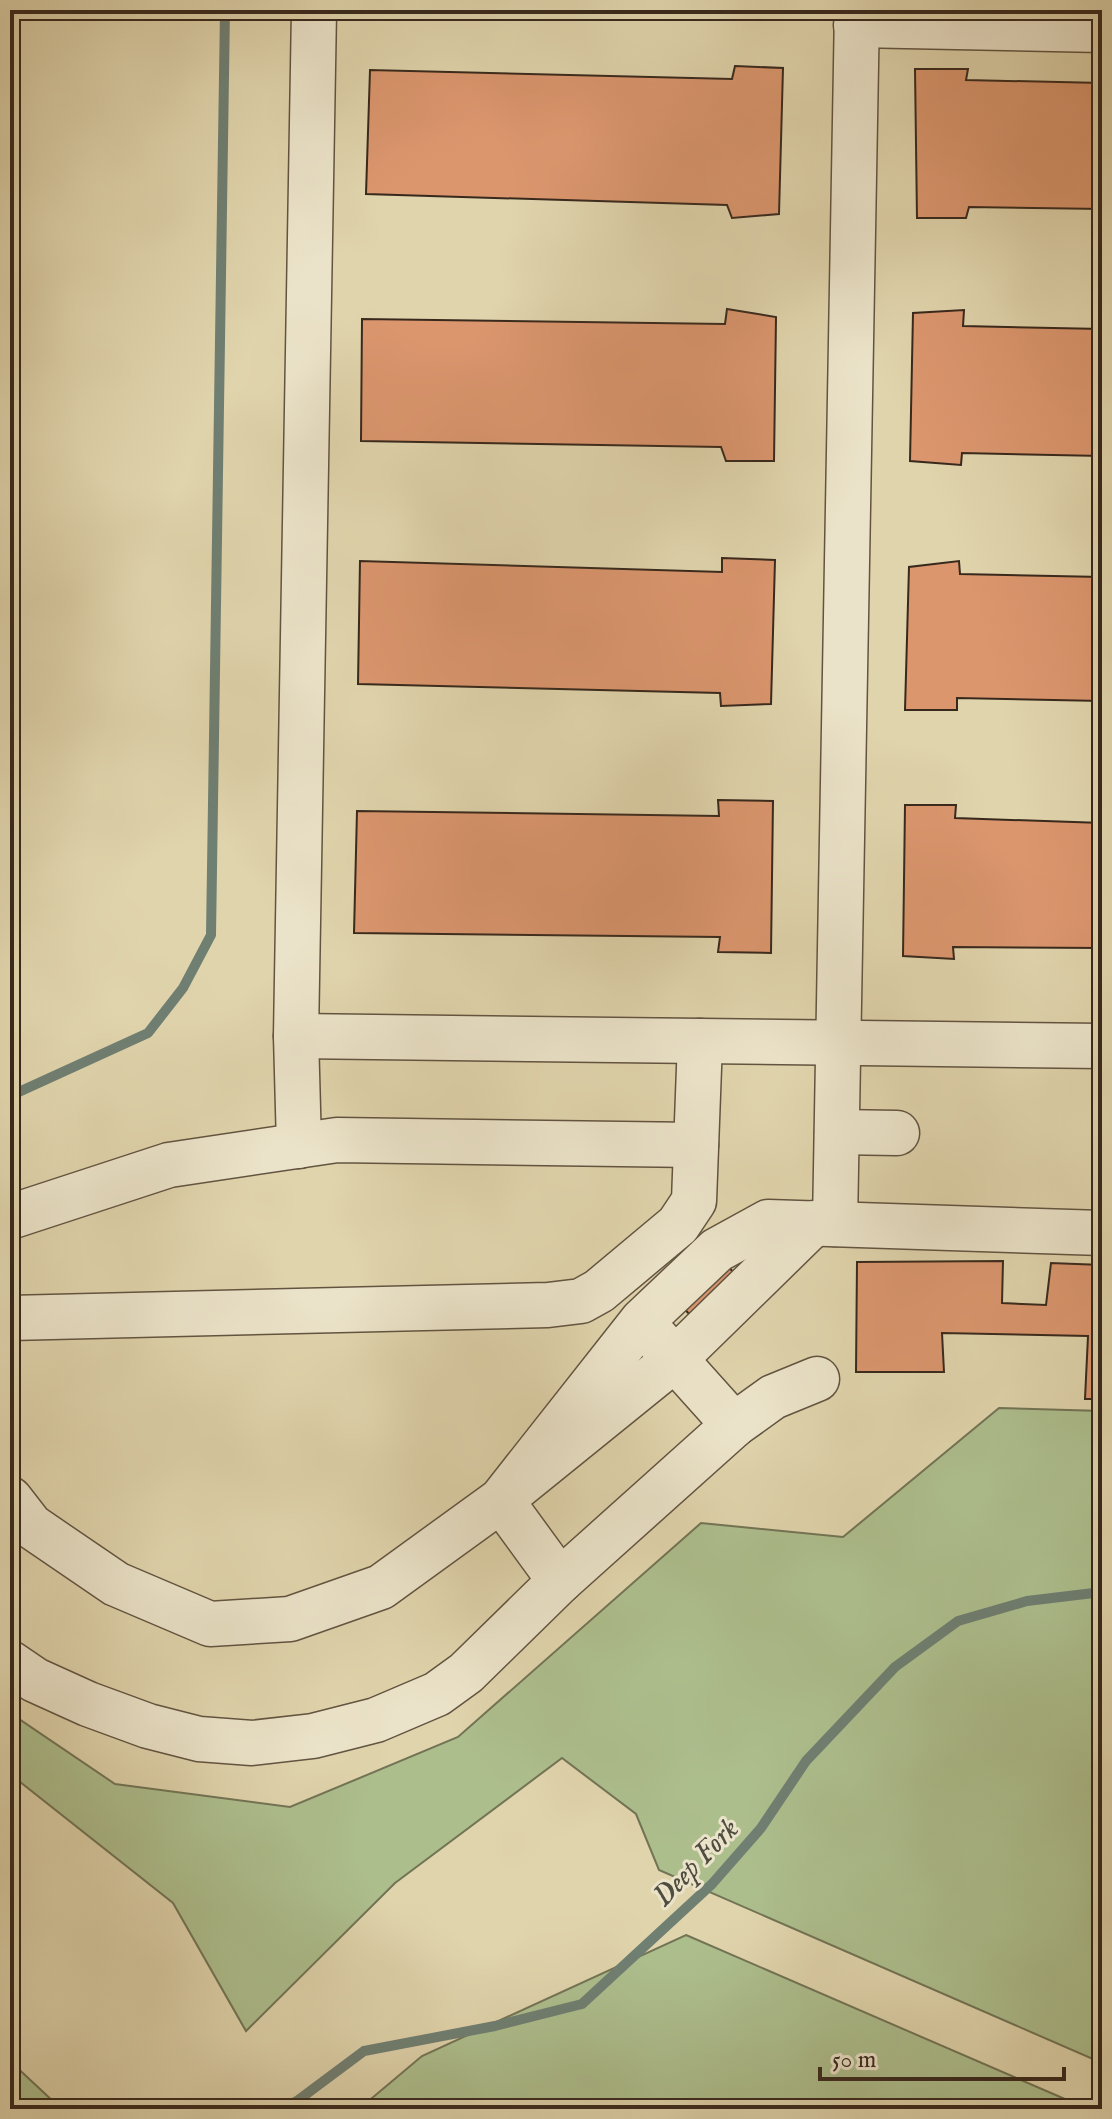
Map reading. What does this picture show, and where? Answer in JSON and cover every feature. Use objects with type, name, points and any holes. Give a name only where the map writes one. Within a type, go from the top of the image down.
[{"type":"lane","points":[[299,1146],[296,1036],[314,10]]},
{"type":"lane","points":[[17,1522],[116,1584],[210,1624],[290,1619],[381,1587],[501,1500],[674,1360],[824,1223],[837,1132],[856,17],[1102,30]]},
{"type":"lane","points":[[296,1036],[1102,1046]]},
{"type":"lane","points":[[10,1318],[548,1305],[581,1301],[599,1291],[678,1225],[694,1201],[700,1041]]},
{"type":"lane","points":[[837,1132],[897,1133]]},
{"type":"lane","points":[[10,1217],[169,1165],[337,1140],[696,1145]]},
{"type":"lane","points":[[501,1500],[642,1321],[717,1250],[768,1222],[1102,1233]]},
{"type":"lane","points":[[642,1321],[734,1425]]},
{"type":"lane","points":[[10,1663],[35,1680],[88,1704],[148,1726],[199,1739],[252,1743],[313,1736],[376,1720],[437,1694],[466,1673],[560,1581],[734,1425],[773,1397],[817,1379]]},
{"type":"lane","points":[[501,1500],[560,1581]]},
{"type":"green space","points":[[999,1408],[1102,1411],[1102,2063],[659,1870],[636,1814],[562,1758],[395,1883],[246,2031],[173,1903],[10,1774],[10,1713],[115,1784],[290,1807],[458,1737],[701,1523],[843,1537]]},
{"type":"green space","points":[[686,1935],[1088,2109],[359,2109],[422,2056]]},
{"type":"green space","points":[[10,2061],[56,2104],[50,2109],[10,2109]]},
{"type":"building","points":[[735,66],[783,68],[779,214],[732,218],[727,205],[366,194],[370,70],[732,79]]},
{"type":"building","points":[[915,69],[968,69],[966,80],[1102,83],[1102,209],[969,207],[966,218],[917,218]]},
{"type":"building","points":[[727,309],[776,317],[774,461],[726,461],[721,447],[361,441],[362,319],[725,324]]},
{"type":"building","points":[[964,310],[963,326],[1102,329],[1102,456],[962,453],[961,465],[910,461],[913,313]]},
{"type":"building","points":[[722,558],[775,560],[771,704],[721,706],[720,693],[358,684],[360,561],[722,572]]},
{"type":"building","points":[[959,561],[960,574],[1102,577],[1102,701],[957,698],[957,710],[905,710],[909,567]]},
{"type":"building","points":[[718,800],[773,801],[771,953],[718,952],[720,937],[354,933],[357,811],[719,816]]},
{"type":"building","points":[[905,805],[956,805],[955,818],[1102,823],[1102,948],[953,947],[954,959],[903,956]]},
{"type":"building","points":[[722,1260],[737,1276],[692,1317],[677,1301]]},
{"type":"building","points":[[1003,1261],[1002,1303],[1046,1305],[1051,1263],[1102,1265],[1102,1399],[1085,1399],[1088,1336],[942,1333],[944,1372],[856,1372],[857,1262]]},
{"type":"waterway","points":[[10,1096],[148,1033],[183,988],[211,935],[225,10]]},
{"type":"waterway","name":"Deep Fork","points":[[280,2109],[297,2101],[364,2051],[495,2026],[582,2004],[712,1884],[761,1828],[806,1761],[895,1667],[958,1621],[1027,1601],[1102,1592]]}]
